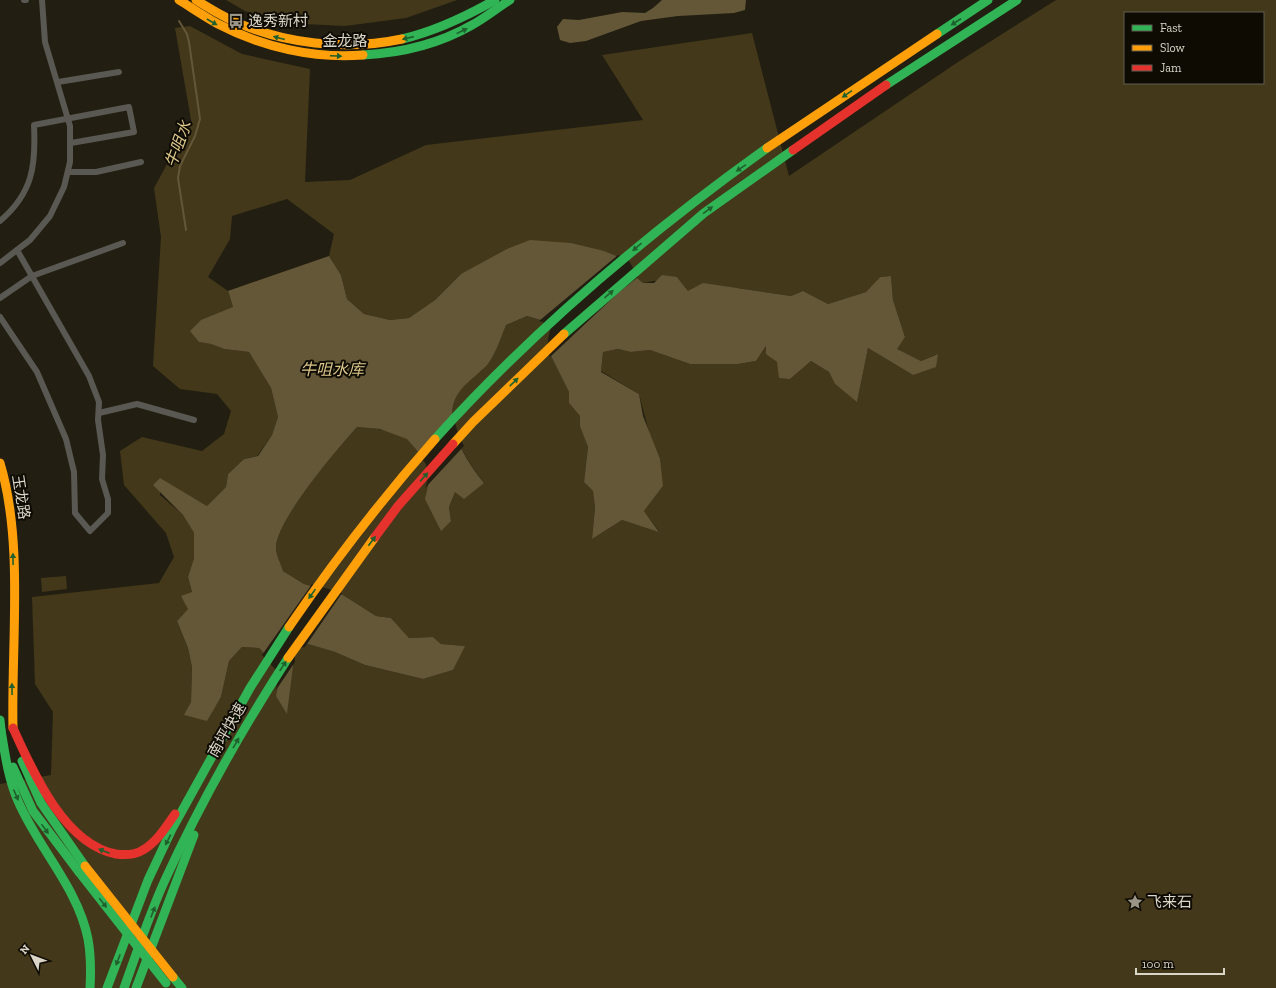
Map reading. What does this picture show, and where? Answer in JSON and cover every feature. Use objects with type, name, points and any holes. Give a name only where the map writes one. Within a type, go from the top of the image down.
[{"type":"main road","name":"金龙路","points":[[180,0],[214,23],[248,38],[290,51],[338,56],[391,54],[426,45],[462,31],[497,10],[510,0]]},
{"type":"main road","name":"金龙路","points":[[196,0],[234,22],[268,35],[307,44],[344,46],[364,45],[412,37],[456,21],[495,0]]},
{"type":"main road","name":"南坪快速","points":[[205,768],[249,690],[288,629],[335,562],[385,497],[476,396],[539,332],[648,237],[703,195],[798,126],[988,0]]},
{"type":"main road","name":"南坪快速","points":[[216,777],[262,698],[300,639],[398,506],[473,422],[577,321],[704,213],[880,88],[1017,0]]},
{"type":"main road","name":"玉龙路","points":[[0,463],[6,483],[12,538],[14,599],[11,688],[13,728]]},
{"type":"main road","points":[[0,720],[6,768],[13,789],[22,810],[66,886],[85,925],[91,948],[92,973],[90,988]]},
{"type":"main road","points":[[13,728],[25,756],[54,806],[76,832],[89,843],[103,851],[117,855],[142,851],[161,834],[205,768]]},
{"type":"main road","points":[[13,728],[24,769],[40,804],[82,869],[167,986]]},
{"type":"main road","points":[[1,730],[16,774],[33,811],[182,988]]},
{"type":"main road","points":[[107,988],[149,878],[205,768]]},
{"type":"main road","points":[[124,988],[164,882],[216,777]]},
{"type":"main road","points":[[136,988],[216,777]]},
{"type":"street","points":[[0,263],[33,236],[50,216],[58,202],[68,172],[71,143],[69,118],[50,62],[45,42],[42,0]]},
{"type":"street","points":[[58,82],[118,72]]},
{"type":"street","points":[[0,221],[18,204],[28,185],[35,150],[34,125],[129,107],[134,132],[71,143]]},
{"type":"street","points":[[68,172],[96,172],[141,162]]},
{"type":"street","points":[[0,298],[32,276],[124,243]]},
{"type":"street","points":[[0,317],[37,372],[66,439],[74,472],[75,513],[90,531],[108,513],[108,499],[102,479],[103,455],[99,402],[89,376],[17,250]]},
{"type":"street","points":[[99,413],[137,404],[194,420]]},
{"type":"shaded area","points":[[226,0],[457,0],[406,18],[345,26],[284,23],[245,11]]},
{"type":"shaded area","points":[[1056,0],[1276,0],[1276,988],[0,988],[0,784],[51,775],[53,712],[35,684],[32,597],[159,583],[174,557],[166,533],[124,485],[120,451],[142,437],[202,451],[224,434],[231,411],[217,394],[180,389],[153,366],[161,237],[154,188],[191,120],[175,28],[190,26],[242,54],[310,69],[305,182],[350,180],[426,145],[643,120],[602,55],[752,33],[789,176],[958,62]],"holes":[[[287,199],[334,234],[329,256],[228,291],[208,277],[230,239],[232,216]],[[329,256],[341,275],[347,299],[364,314],[390,320],[409,318],[435,300],[461,274],[635,276],[643,283],[677,277],[688,291],[737,288],[791,296],[803,291],[828,304],[866,292],[880,277],[891,276],[893,300],[905,337],[896,349],[921,361],[937,354],[913,375],[868,348],[857,401],[835,384],[829,372],[811,361],[790,379],[777,362],[767,354],[767,345],[756,361],[738,364],[690,364],[650,350],[631,352],[618,349],[603,352],[601,371],[639,394],[663,486],[644,511],[659,531],[622,520],[592,539],[595,508],[593,491],[584,482],[588,447],[581,426],[580,416],[569,403],[569,392],[548,350],[554,324],[527,316],[506,325],[488,364],[461,390],[453,405],[452,416],[458,440],[470,464],[484,483],[455,492],[449,507],[451,521],[429,466],[416,447],[408,439],[397,433],[357,427],[336,451],[296,504],[278,536],[276,548],[283,571],[304,584],[343,595],[376,616],[391,618],[409,638],[433,637],[441,644],[464,646],[453,670],[423,679],[365,665],[335,652],[308,644],[293,648],[287,713],[277,668],[259,648],[242,647],[229,661],[221,697],[207,720],[185,715],[191,702],[192,667],[188,648],[177,621],[188,609],[192,592],[188,577],[194,558],[194,533],[183,515],[160,495],[160,479],[207,506],[226,487],[228,474],[244,459],[257,456],[272,435],[278,417],[271,388],[249,352],[224,349],[211,344],[199,342],[233,307],[228,292]]]},
{"type":"shaded area","points":[[66,576],[67,589],[42,592],[41,578]]},
{"type":"water","points":[[662,0],[746,0],[745,10],[734,13],[678,16],[641,21],[586,41],[570,43],[560,40],[557,27],[563,19],[579,20],[622,12],[645,13]]},
{"type":"water","name":"牛咀水库","points":[[530,240],[571,243],[604,251],[626,260],[635,276],[643,283],[654,283],[662,275],[677,277],[688,291],[703,283],[791,296],[803,291],[828,304],[866,292],[880,277],[891,276],[893,300],[905,337],[897,349],[921,361],[938,354],[936,367],[913,375],[868,348],[857,402],[835,384],[829,372],[811,361],[790,379],[779,378],[777,362],[766,354],[766,346],[756,361],[738,364],[690,364],[650,350],[631,352],[618,349],[603,352],[601,372],[639,394],[643,416],[660,459],[663,486],[644,511],[659,532],[622,520],[592,539],[595,508],[593,491],[584,482],[588,447],[580,426],[580,416],[569,403],[569,392],[548,350],[554,324],[527,316],[506,325],[491,360],[461,390],[453,405],[452,416],[458,441],[470,464],[484,483],[464,499],[455,492],[449,507],[451,521],[441,531],[425,499],[429,482],[428,463],[407,439],[380,429],[357,427],[336,451],[296,504],[278,536],[276,548],[283,571],[304,584],[343,595],[376,616],[391,618],[409,638],[433,637],[441,644],[465,646],[453,670],[423,679],[365,665],[335,652],[308,644],[293,648],[293,666],[287,714],[276,696],[278,680],[276,669],[259,648],[242,647],[229,661],[221,697],[207,721],[184,715],[191,702],[192,667],[188,648],[177,621],[188,609],[181,596],[192,592],[188,577],[194,558],[194,533],[183,515],[153,485],[160,478],[207,506],[226,487],[228,474],[244,459],[258,456],[272,435],[278,417],[271,388],[249,352],[224,349],[211,344],[199,342],[190,331],[201,320],[233,307],[228,291],[329,256],[341,275],[347,299],[364,314],[390,320],[409,318],[435,300],[461,274],[507,249]]},
{"type":"pier","points":[[618,255],[628,259],[638,277],[618,293],[550,357],[546,350],[551,325],[539,321]]},
{"type":"pier","points":[[453,414],[458,434],[464,446],[425,488],[427,482],[426,464],[417,453]]},
{"type":"pier","points":[[312,584],[342,593],[305,647],[295,649],[295,662],[276,690],[277,684],[275,669],[262,655]]},
{"type":"waterway","name":"牛咀水","points":[[179,21],[187,34],[189,42],[200,119],[195,136],[180,166],[178,178],[186,230]]},
{"type":"traffic: fast","points":[[402,39],[415,36],[450,23],[495,0]]},
{"type":"traffic: fast","points":[[363,55],[405,50],[433,42],[459,32],[510,0]]},
{"type":"traffic: fast","points":[[937,34],[988,0]]},
{"type":"traffic: fast","points":[[886,85],[1017,0]]},
{"type":"traffic: fast","points":[[435,439],[512,359],[593,284],[678,214],[767,148]]},
{"type":"traffic: fast","points":[[564,334],[704,213],[793,150]]},
{"type":"traffic: fast","points":[[107,988],[148,880],[172,829],[250,688],[289,627]]},
{"type":"traffic: fast","points":[[124,988],[159,893],[178,852],[238,739],[288,658]]},
{"type":"traffic: fast","points":[[0,720],[1,730]]},
{"type":"traffic: fast","points":[[1,730],[9,775],[18,801],[26,818],[67,885],[83,920],[90,951],[90,988]]},
{"type":"traffic: fast","points":[[22,761],[41,803],[85,866]]},
{"type":"traffic: fast","points":[[13,767],[33,811],[79,872]]},
{"type":"traffic: fast","points":[[136,988],[194,835]]},
{"type":"traffic: fast","points":[[79,872],[166,983]]},
{"type":"traffic: fast","points":[[173,977],[182,988]]},
{"type":"traffic: slow","points":[[179,0],[218,24],[270,45],[307,53],[345,56],[363,55]]},
{"type":"traffic: slow","points":[[196,0],[231,20],[272,35],[293,40],[337,45],[380,43],[402,39]]},
{"type":"traffic: slow","points":[[767,148],[937,34]]},
{"type":"traffic: slow","points":[[453,444],[473,422],[564,334]]},
{"type":"traffic: slow","points":[[289,627],[323,578],[359,531],[396,484],[435,439]]},
{"type":"traffic: slow","points":[[0,463],[12,526],[14,560],[15,594],[13,728]]},
{"type":"traffic: slow","points":[[288,658],[375,537]]},
{"type":"traffic: slow","points":[[85,866],[173,977]]},
{"type":"traffic: jam","points":[[793,150],[886,85]]},
{"type":"traffic: jam","points":[[375,537],[398,506],[453,444]]},
{"type":"traffic: jam","points":[[13,728],[30,765],[52,804],[81,836],[97,848],[116,854],[140,852],[157,839],[175,814]]},
{"type":"place","name":"逸秀新村","points":[[236,21]]},
{"type":"place","name":"飞来石","points":[[1135,902]]}]
